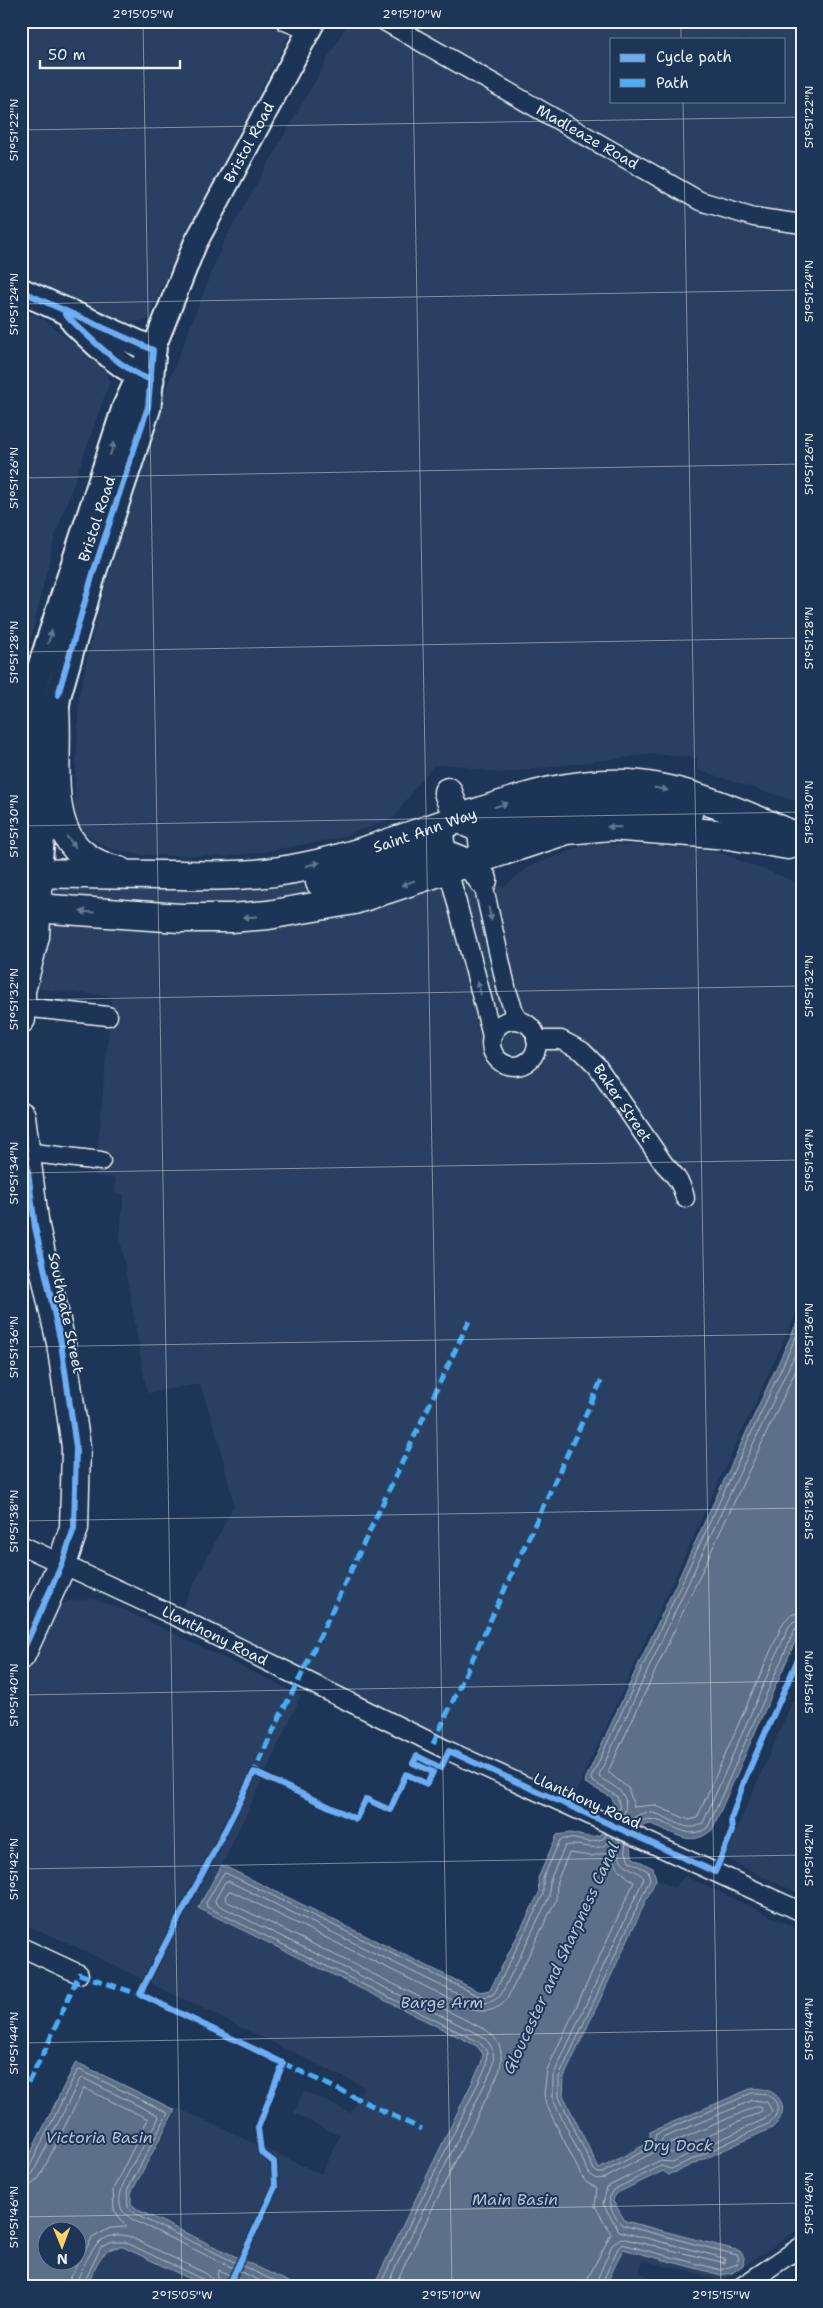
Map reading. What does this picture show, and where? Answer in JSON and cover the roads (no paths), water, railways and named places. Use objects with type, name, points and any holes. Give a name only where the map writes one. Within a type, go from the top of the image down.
[{"type":"main road","points":[[21,290],[153,350]]},
{"type":"main road","points":[[58,307],[87,335],[145,379]]},
{"type":"main road","name":"Bristol Road","points":[[21,734],[30,676],[125,408],[145,379],[153,350]]},
{"type":"main road","name":"Bristol Road","points":[[56,702],[94,570],[148,408],[145,379]]},
{"type":"main road","points":[[56,702],[55,792],[57,811],[65,834],[71,844],[93,861],[116,870],[216,888],[293,886],[335,879],[427,853],[465,865]]},
{"type":"main road","points":[[21,1019],[21,986],[35,936],[27,887],[32,769],[40,728],[56,702]]},
{"type":"main road","name":"Saint Ann Way","points":[[27,887],[143,875],[244,876],[302,867],[463,820],[525,797],[569,786],[631,784],[691,796],[797,844]]},
{"type":"main road","points":[[448,792],[463,820]]},
{"type":"main road","name":"Saint Ann Way","points":[[27,887],[180,918],[268,916],[354,900],[567,830],[610,826],[729,834],[797,844]]},
{"type":"main road","name":"Southgate Street","points":[[21,1116],[25,1152],[25,1181],[61,1343],[76,1446],[74,1528],[62,1564],[21,1655]]},
{"type":"street","points":[[285,21],[311,26]]},
{"type":"street","name":"Madleaze Road","points":[[384,21],[700,201],[754,217],[802,224]]},
{"type":"street","name":"Bristol Road","points":[[153,350],[195,244],[311,26]]},
{"type":"street","points":[[463,820],[465,865],[492,1036],[490,1044],[494,1056],[507,1065],[515,1066],[530,1060],[536,1048],[536,1040],[529,1026],[517,1020],[502,1023],[492,1036]]},
{"type":"street","points":[[463,820],[465,865],[517,1020]]},
{"type":"street","points":[[22,1007],[108,1016]]},
{"type":"street","name":"Baker Street","points":[[536,1040],[561,1040],[582,1051],[597,1066],[664,1164],[683,1187],[685,1198]]},
{"type":"street","points":[[25,1152],[101,1161]]},
{"type":"street","name":"Llanthony Road","points":[[21,1546],[186,1622],[433,1744],[802,1912]]},
{"type":"street","points":[[21,1947],[80,1974]]},
{"type":"street","points":[[741,2287],[802,2246]]},
{"type":"water","points":[[802,1312],[802,1626],[712,1830],[704,1836],[689,1839],[651,1824],[640,1828],[634,1836],[631,1847],[633,1858],[653,1868],[656,1879],[564,2077],[563,2095],[599,2169],[650,2142],[650,2132],[750,2089],[760,2089],[775,2094],[780,2100],[782,2113],[772,2128],[669,2175],[663,2171],[615,2194],[613,2201],[625,2221],[740,2251],[744,2257],[743,2265],[732,2273],[721,2275],[623,2249],[605,2287],[373,2287],[481,2064],[483,2054],[477,2046],[198,1908],[222,1865],[480,1992],[490,1990],[539,1893],[538,1878],[557,1835],[570,1833],[589,1837],[601,1835],[611,1816],[614,1806],[611,1797],[585,1783],[586,1778]]},
{"type":"water","name":"Victoria Basin","points":[[76,2062],[175,2110],[131,2193],[131,2204],[140,2211],[299,2287],[207,2287],[123,2247],[109,2250],[104,2254],[99,2260],[87,2287],[21,2287],[21,2172]]},
{"type":"water label","name":"Gloucester and Sharpness Canal","points":[[561,1958]]},
{"type":"water label","name":"Barge Arm","points":[[442,2002]]},
{"type":"water label","name":"Dry Dock","points":[[678,2145]]},
{"type":"water label","name":"Main Basin","points":[[515,2199]]}]
